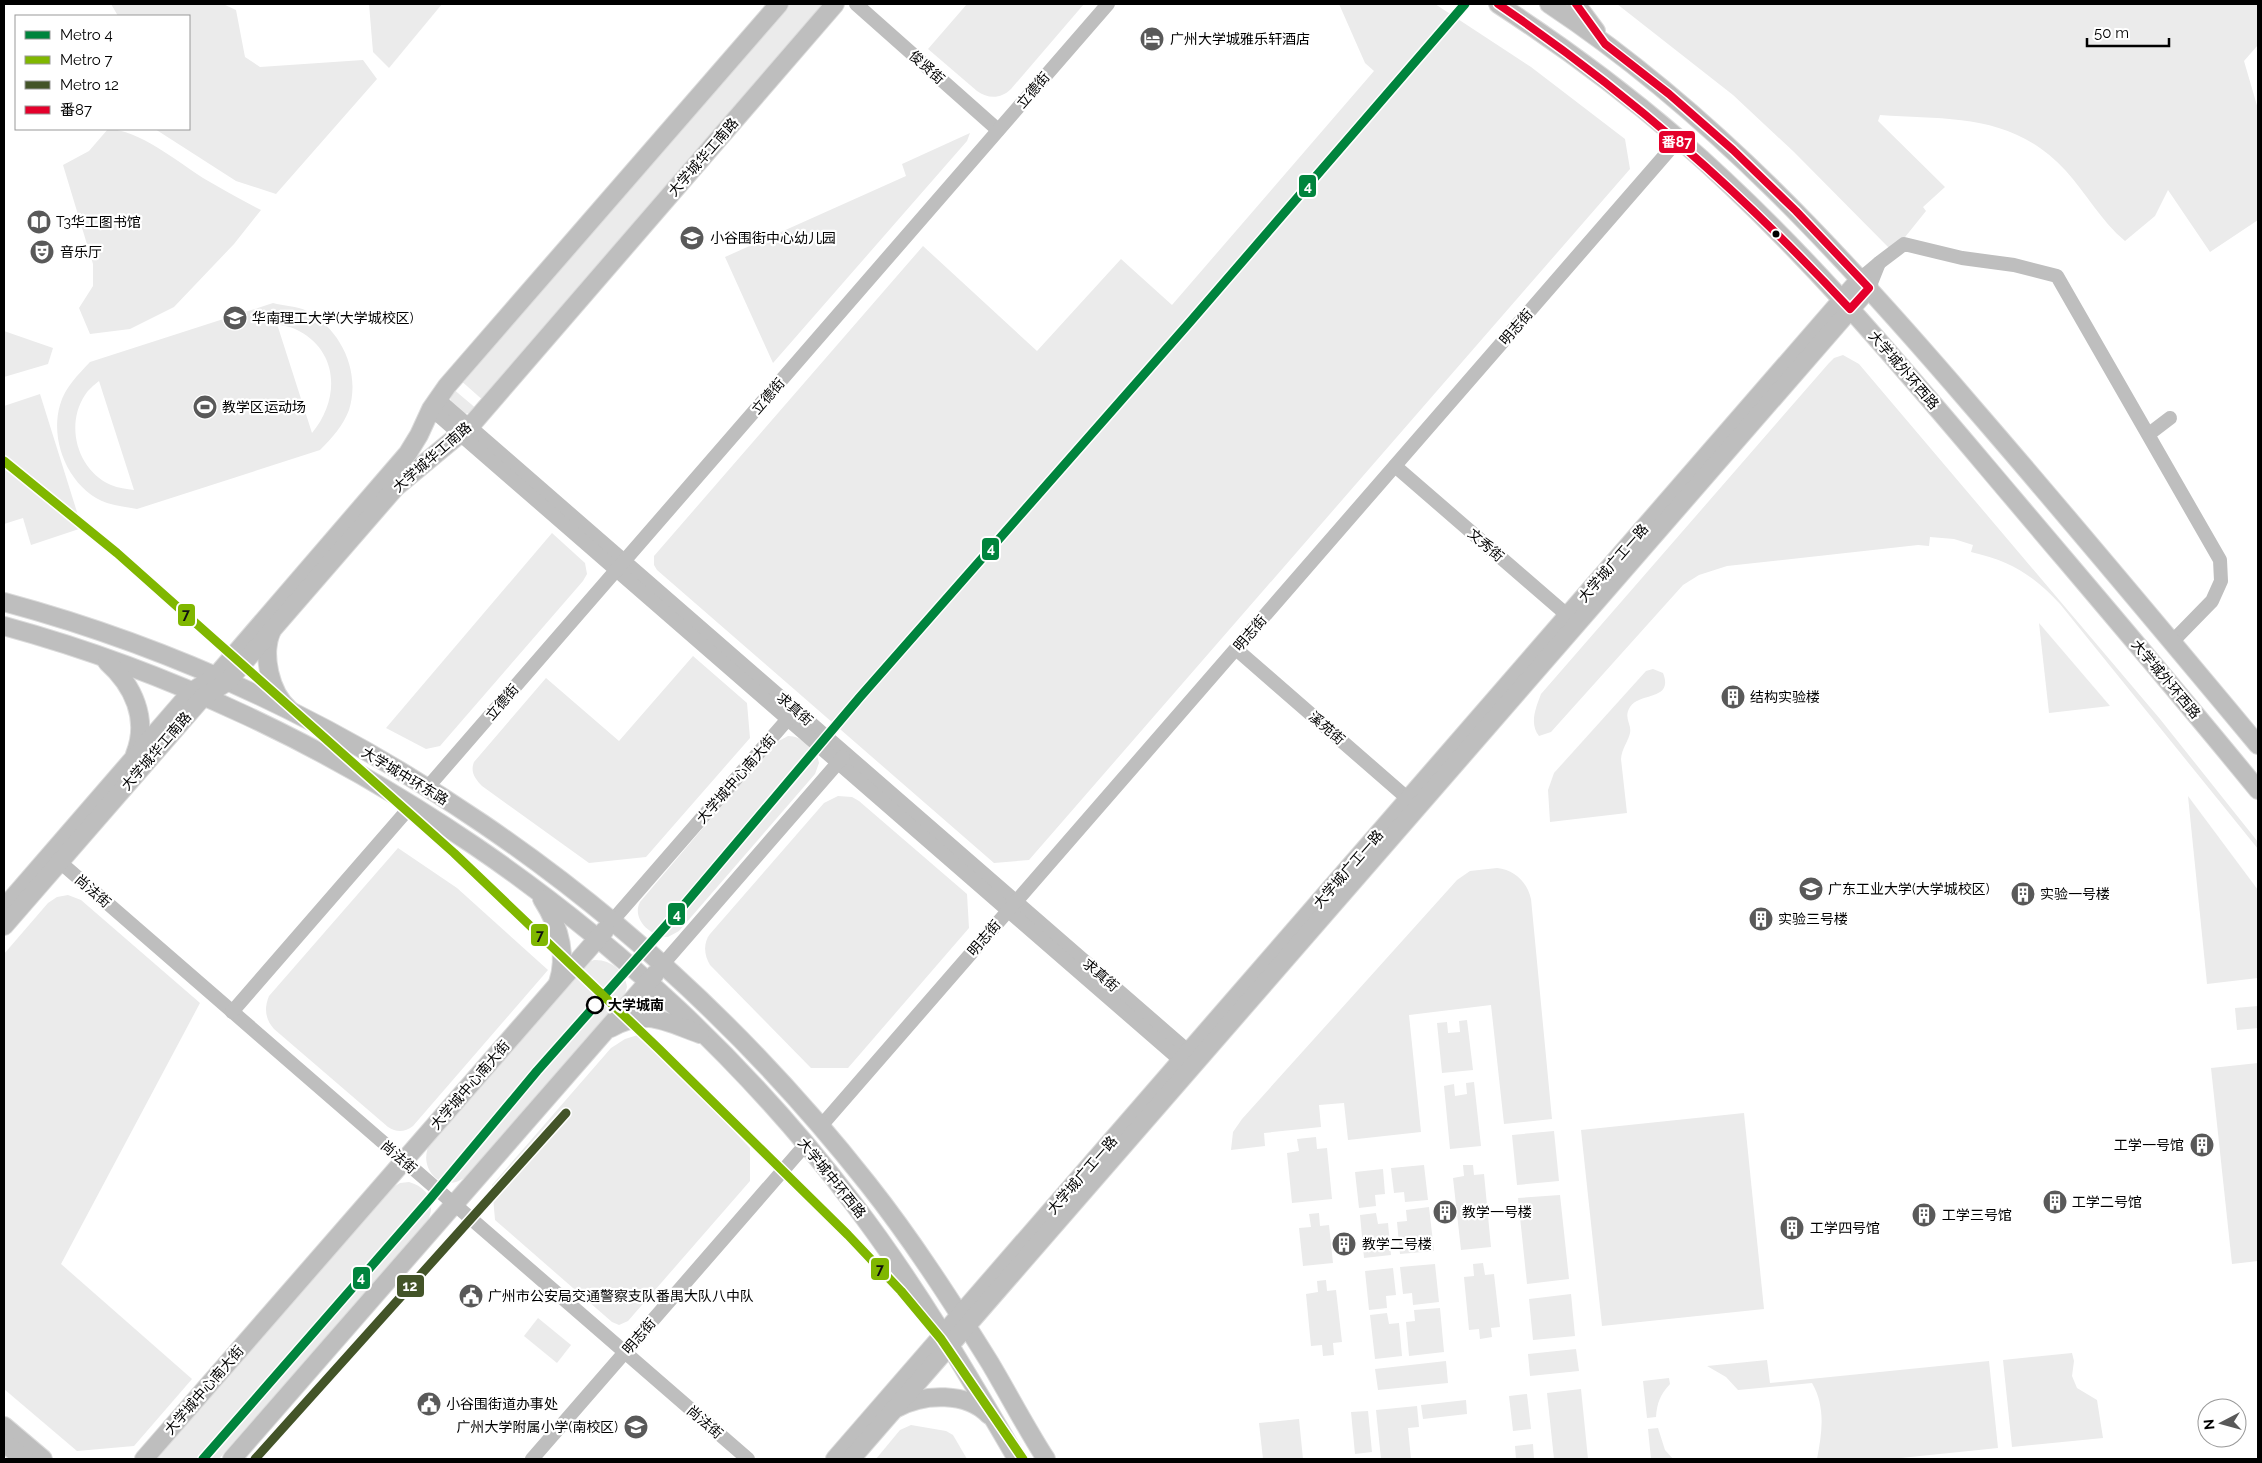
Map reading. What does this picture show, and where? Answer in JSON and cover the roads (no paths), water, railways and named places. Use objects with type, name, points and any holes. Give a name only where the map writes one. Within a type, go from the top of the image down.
[{"type":"main road","name":"大学城华工南路","points":[[221,680],[408,453],[434,404],[779,4]]},
{"type":"main road","name":"大学城华工南路","points":[[4,926],[134,758],[197,695],[221,680],[273,628],[396,487],[465,430],[835,4]]},
{"type":"main road","name":"大学城外环西路","points":[[1498,4],[1595,71],[1679,139],[1794,249],[1846,305],[1968,445],[2258,790]]},
{"type":"main road","name":"大学城外环西路","points":[[1549,4],[1605,44],[1707,127],[1814,230],[1865,283],[1996,433],[2258,744]]},
{"type":"main road","points":[[1576,4],[1605,44]]},
{"type":"main road","points":[[1794,249],[1802,253],[1815,248],[1818,239],[1814,230]]},
{"type":"main road","name":"大学城广工一路","points":[[835,1459],[963,1321],[1865,283]]},
{"type":"main road","name":"大学城中环东路","points":[[4,602],[123,640],[221,680],[294,714],[378,758],[427,788],[538,863],[613,920],[663,964]]},
{"type":"main road","name":"大学城中环东路","points":[[4,626],[102,658],[197,695],[312,749],[411,806],[538,892],[598,938]]},
{"type":"main road","points":[[273,628],[267,645],[271,679],[281,700],[294,714]]},
{"type":"main road","points":[[102,658],[125,682],[137,703],[140,715],[140,737],[134,758]]},
{"type":"main road","name":"大学城华工南路","points":[[4,908],[55,858],[197,695]]},
{"type":"main road","points":[[538,892],[551,915],[560,940],[563,959],[557,985]]},
{"type":"main road","name":"大学城中心南大街","points":[[144,1459],[613,920]]},
{"type":"main road","name":"大学城中环西路","points":[[598,938],[648,981],[748,1079],[806,1144],[852,1201],[896,1261],[947,1339],[1017,1459]]},
{"type":"main road","points":[[232,1459],[663,964]]},
{"type":"main road","name":"大学城中环西路","points":[[663,964],[742,1038],[821,1126],[870,1186],[914,1247],[963,1321],[1046,1459]]},
{"type":"main road","points":[[602,1034],[624,1021],[646,1017],[662,1020],[707,1037]]},
{"type":"main road","name":"大学城广工一路","points":[[851,1459],[894,1410],[947,1339]]},
{"type":"main road","points":[[894,1410],[916,1400],[951,1398],[977,1405],[995,1421]]},
{"type":"main road","points":[[4,1426],[43,1459]]},
{"type":"main road","points":[[4,1443],[24,1459]]},
{"type":"street","name":"俊贤街","points":[[856,4],[998,130]]},
{"type":"street","name":"立德街","points":[[427,788],[1108,4]]},
{"type":"street","name":"明志街","points":[[821,1126],[1679,139]]},
{"type":"street","points":[[1865,283],[1879,263],[1904,244],[1962,258],[2014,264],[2057,276],[2220,560],[2221,581],[2212,602],[2172,642]]},
{"type":"street","name":"求真街","points":[[434,404],[1190,1060]]},
{"type":"street","points":[[2149,434],[2170,418]]},
{"type":"street","name":"文秀街","points":[[1395,466],[1572,620]]},
{"type":"street","name":"溪苑街","points":[[1236,649],[1413,803]]},
{"type":"street","name":"大学城中心南大街","points":[[613,920],[792,715]]},
{"type":"street","points":[[663,964],[842,758]]},
{"type":"street","points":[[232,1012],[411,806]]},
{"type":"street","name":"尚法街","points":[[55,858],[748,1459]]},
{"type":"street","name":"明志街","points":[[532,1459],[806,1144]]},
{"type":"metro line","name":"4","points":[[203,1459],[430,1199],[537,1071],[679,911],[860,697],[1190,322],[1465,4]]},
{"type":"metro line","name":"7","points":[[4,461],[117,553],[454,853],[659,1049],[848,1235],[901,1291],[941,1339],[1023,1459]]},
{"type":"metro line","name":"12","points":[[255,1459],[566,1113]]},
{"type":"place","name":"广州大学城雅乐轩酒店","points":[[1152,39]]},
{"type":"place","name":"T3华工图书馆","points":[[39,222]]},
{"type":"place","name":"小谷围街中心幼儿园","points":[[692,238]]},
{"type":"place","name":"音乐厅","points":[[42,252]]},
{"type":"place","name":"华南理工大学(大学城校区)","points":[[235,318]]},
{"type":"place","name":"教学区运动场","points":[[205,407]]},
{"type":"place","name":"结构实验楼","points":[[1733,697]]},
{"type":"place","name":"广东工业大学(大学城校区)","points":[[1811,889]]},
{"type":"place","name":"实验一号楼","points":[[2023,894]]},
{"type":"place","name":"实验三号楼","points":[[1761,919]]},
{"type":"place","name":"大学城南","points":[[595,1005]]},
{"type":"place","name":"工学一号馆","points":[[2202,1145]]},
{"type":"place","name":"工学二号馆","points":[[2055,1202]]},
{"type":"place","name":"教学一号楼","points":[[1445,1212]]},
{"type":"place","name":"工学三号馆","points":[[1924,1215]]},
{"type":"place","name":"工学四号馆","points":[[1792,1228]]},
{"type":"place","name":"教学二号楼","points":[[1344,1244]]},
{"type":"place","name":"广州市公安局交通警察支队番禺大队八中队","points":[[471,1296]]},
{"type":"place","name":"小谷围街道办事处","points":[[429,1404]]},
{"type":"place","name":"广州大学附属小学(南校区)","points":[[636,1427]]}]
